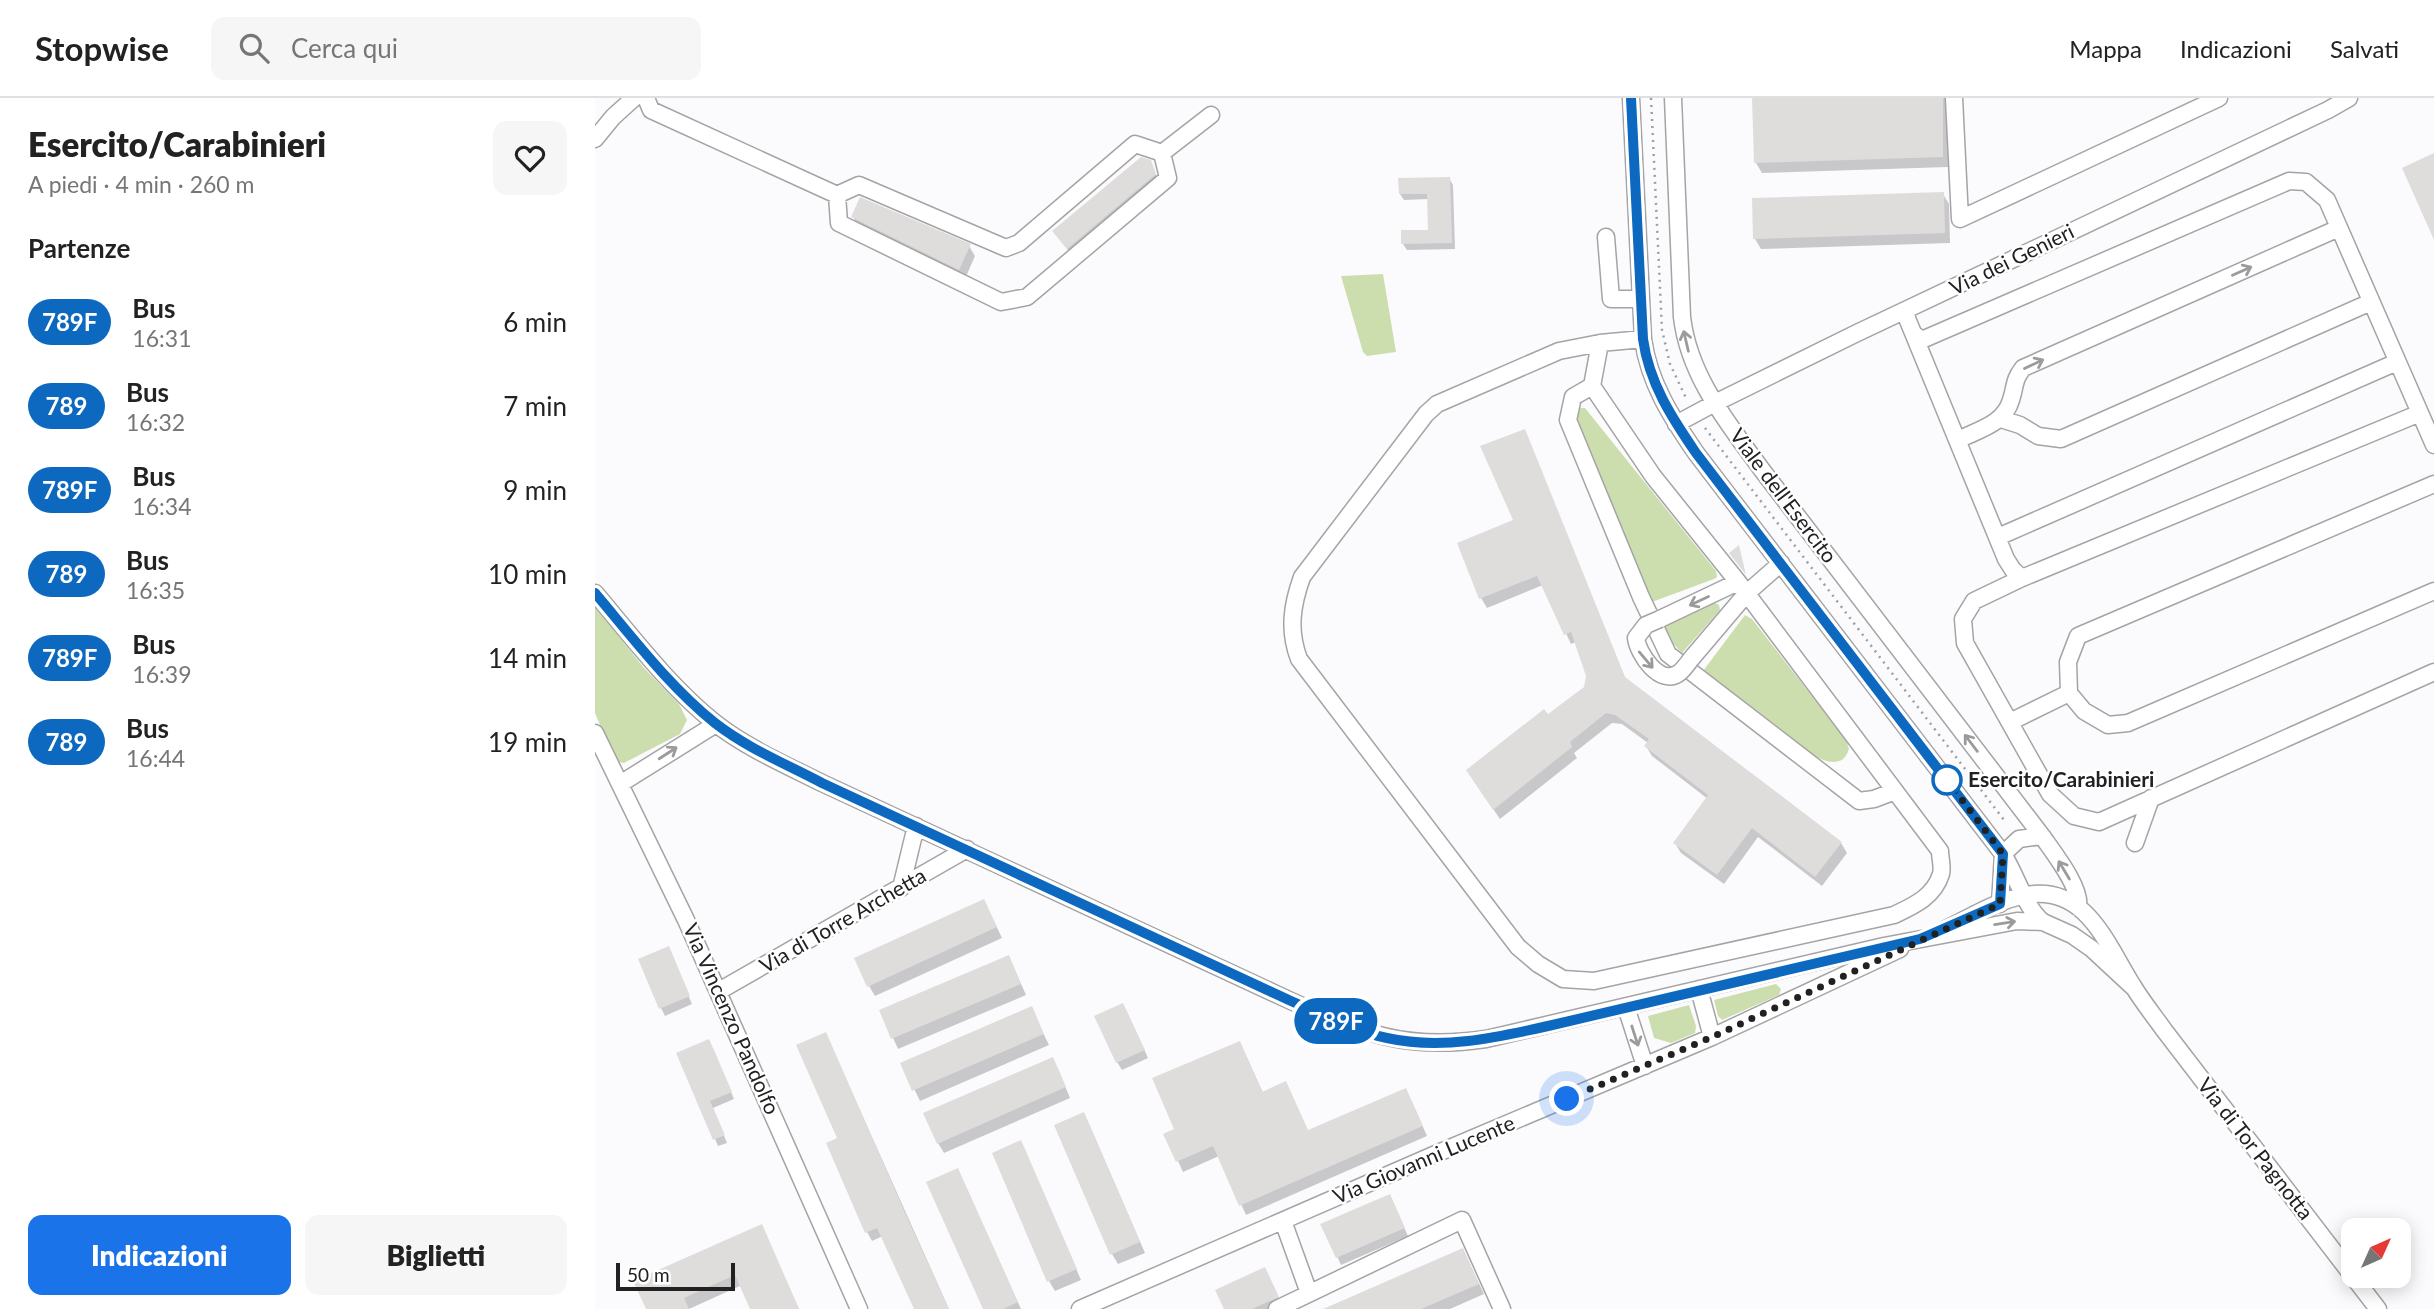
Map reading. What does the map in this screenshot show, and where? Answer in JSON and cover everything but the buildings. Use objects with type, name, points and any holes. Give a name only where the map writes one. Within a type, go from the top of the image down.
[{"type":"street","points":[[595,139],[613,117],[634,98]]},
{"type":"street","points":[[646,98],[651,110],[837,195],[859,185],[1006,248],[1019,243],[1135,144],[1162,153]]},
{"type":"street","name":"Viale dell'Esercito","points":[[1631,98],[1643,339],[1653,378],[1676,424],[2003,854],[2032,911],[2043,922]]},
{"type":"street","name":"Viale dell'Esercito","points":[[1673,98],[1683,327],[1695,368],[1714,403],[1762,470],[2042,836],[2070,880],[2079,898],[2078,907]]},
{"type":"street","points":[[1954,98],[1960,219],[2219,98]]},
{"type":"street","name":"Via dei Genieri","points":[[1676,424],[1714,403],[2349,98]]},
{"type":"street","points":[[1162,153],[1211,115]]},
{"type":"street","points":[[837,195],[839,223],[1001,302],[1027,298],[1168,178],[1162,153]]},
{"type":"street","points":[[1914,334],[1924,339],[2289,181],[2306,181],[2327,200],[2434,445]]},
{"type":"street","points":[[1958,440],[2001,419],[2011,400],[2014,379],[2023,368],[2339,228]]},
{"type":"street","points":[[1606,237],[1611,299],[1640,299]]},
{"type":"street","points":[[2001,419],[2020,425],[2038,436],[2061,439],[2371,302]]},
{"type":"street","points":[[1904,311],[2010,566],[2022,578]]},
{"type":"street","points":[[1600,343],[1592,386],[1653,476],[1742,588],[1940,851],[1941,873],[1932,891],[1918,904],[1894,915],[1594,982],[1563,979],[1538,964],[1518,947],[1299,659],[1293,644],[1291,627],[1293,602],[1302,577],[1426,414],[1437,404],[1559,351],[1600,343],[1643,339]]},
{"type":"street","points":[[1998,537],[2397,362]]},
{"type":"street","points":[[1592,386],[1573,397],[1568,420],[1641,597],[1668,654],[1859,801],[1874,799],[1895,790]]},
{"type":"street","points":[[2420,413],[2022,578],[1974,601],[1963,619],[1965,643],[2050,794],[2074,816],[2099,822],[2434,673]]},
{"type":"street","points":[[2434,484],[2078,636],[2068,662],[2069,693],[2084,711],[2108,725],[2129,723],[2434,591]]},
{"type":"street","points":[[1742,588],[1679,673],[1666,676],[1648,665],[1637,649],[1636,638],[1646,625],[1742,588],[1781,563]]},
{"type":"street","name":"Via di Tor Pagnotta","points":[[595,593],[678,690],[716,724],[770,757],[1323,1015],[1357,1030],[1388,1039],[1432,1043],[1470,1041],[1548,1026],[1920,939],[2012,921],[2043,922],[2081,940],[2134,988]]},
{"type":"street","points":[[2010,722],[2069,693]]},
{"type":"street","points":[[621,784],[716,724]]},
{"type":"street","name":"Via Vincenzo Pandolfo","points":[[595,733],[719,991],[859,1309]]},
{"type":"street","points":[[2135,844],[2151,798]]},
{"type":"street","points":[[901,888],[916,826]]},
{"type":"street","points":[[2000,904],[2003,854],[2019,839],[2042,836]]},
{"type":"street","name":"Via di Torre Archetta","points":[[719,991],[967,849]]},
{"type":"street","name":"Via di Tor Pagnotta","points":[[1920,939],[2025,895],[2052,895],[2078,907],[2097,927],[2134,988],[2378,1309]]},
{"type":"street","points":[[2043,922],[2060,918],[2078,907]]},
{"type":"street","name":"Via Giovanni Lucente","points":[[1080,1309],[1098,1306],[1283,1221],[1712,1037],[1920,939]]},
{"type":"street","points":[[1699,989],[1712,1037]]},
{"type":"street","points":[[1626,1007],[1645,1066]]},
{"type":"street","points":[[1277,1309],[1301,1301],[1462,1220],[1502,1309]]},
{"type":"street","points":[[1283,1221],[1301,1301]]},
{"type":"path","points":[[1651,98],[1662,330],[1670,364],[1686,398]]},
{"type":"path","name":"Viale dell'Esercito","points":[[1705,428],[2004,820]]},
{"type":"green space","points":[[1383,274],[1396,352],[1367,356],[1363,352],[1341,276]]},
{"type":"green space","points":[[1579,408],[1585,408],[1716,571],[1717,577],[1652,602],[1576,419]]},
{"type":"green space","points":[[1711,601],[1719,605],[1720,610],[1682,653],[1668,638],[1663,624]]},
{"type":"green space","points":[[595,607],[644,668],[679,704],[687,720],[680,734],[624,763],[618,762],[613,756],[595,713]]},
{"type":"green space","points":[[1745,615],[1752,619],[1839,731],[1843,730],[1849,749],[1842,760],[1831,762],[1808,753],[1703,671]]},
{"type":"green space","points":[[1776,984],[1781,989],[1779,995],[1722,1020],[1718,1016],[1714,1000]]},
{"type":"green space","points":[[1689,1005],[1696,1026],[1695,1033],[1671,1043],[1654,1038],[1648,1016]]},
{"type":"bus line","name":"789F","points":[[595,593],[686,698],[716,724],[759,751],[822,783],[1291,1001],[1357,1030],[1388,1039],[1448,1043],[1486,1039],[1548,1026],[1920,939],[2000,904],[2003,854],[1696,453],[1659,394],[1650,372],[1643,339],[1631,98]]},
{"type":"place","name":"Esercito/Carabinieri","points":[[1947,780]]},
{"type":"route","points":[[1567,1099],[1712,1037],[2000,904],[2003,854],[1947,780]]}]
